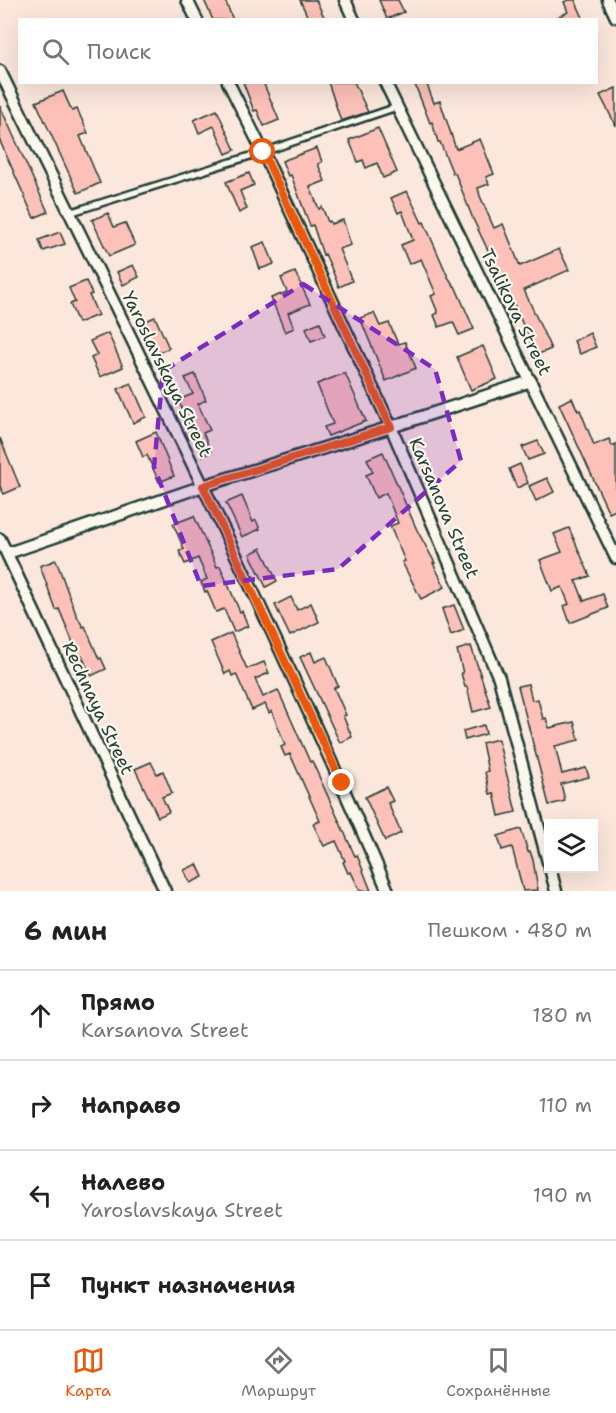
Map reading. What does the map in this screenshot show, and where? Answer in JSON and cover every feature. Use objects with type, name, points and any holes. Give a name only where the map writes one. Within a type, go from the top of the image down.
[{"type":"street","points":[[187,0],[196,18]]},
{"type":"street","points":[[345,0],[353,18]]},
{"type":"street","points":[[608,0],[616,17]]},
{"type":"street","name":"Yaroslavskaya Street","points":[[0,71],[203,486],[342,783],[388,891]]},
{"type":"street","name":"Karsanova Street","points":[[229,84],[391,427],[500,678],[544,843]]},
{"type":"street","name":"Tsalikova Street","points":[[386,84],[616,558]]},
{"type":"street","points":[[8,553],[203,486],[531,381]]},
{"type":"street","name":"Rechnaya Street","points":[[0,539],[165,891]]},
{"type":"street","points":[[551,873],[556,891]]},
{"type":"lane","points":[[69,213],[397,107]]},
{"type":"highlighted area","points":[[303,284],[435,369],[461,461],[338,569],[201,586],[154,467],[163,371]]},
{"type":"building","points":[[204,0],[225,0],[232,18],[212,18]]},
{"type":"building","points":[[300,0],[316,0],[324,17],[308,18]]},
{"type":"building","points":[[379,0],[398,0],[404,12],[387,18]]},
{"type":"building","points":[[575,0],[583,18],[556,18],[568,12],[564,2]]},
{"type":"building","points":[[244,84],[264,84],[279,120],[264,126],[257,110],[254,111]]},
{"type":"building","points":[[329,84],[355,84],[368,112],[341,121]]},
{"type":"building","points":[[415,84],[427,84],[434,103],[440,101],[456,149],[480,139],[494,174],[486,177],[489,184],[478,188],[480,196],[494,228],[503,224],[520,266],[559,249],[569,270],[524,290],[551,349],[536,355],[473,219],[455,173],[453,174],[440,142],[438,142],[432,122],[430,123]]},
{"type":"building","points":[[616,88],[616,126],[600,95]]},
{"type":"building","points":[[63,91],[72,111],[77,109],[88,133],[80,136],[100,183],[78,193],[36,102]]},
{"type":"building","points":[[0,106],[48,212],[34,218],[0,141]]},
{"type":"building","points":[[217,110],[235,150],[226,154],[214,126],[199,133],[194,120]]},
{"type":"building","points":[[378,128],[397,172],[383,178],[377,163],[366,168],[363,160],[358,162],[349,140]]},
{"type":"building","points":[[317,148],[322,162],[318,164],[325,181],[310,187],[319,209],[322,207],[328,222],[330,221],[331,224],[343,220],[351,245],[339,249],[352,281],[339,287],[325,254],[323,255],[313,225],[310,226],[291,175],[288,176],[282,161]]},
{"type":"building","points":[[249,173],[254,185],[240,191],[247,209],[239,213],[226,182]]},
{"type":"building","points":[[407,191],[474,329],[459,335],[453,322],[439,327],[434,315],[438,313],[431,296],[436,294],[421,259],[409,264],[401,245],[413,240],[402,211],[398,213],[391,198]]},
{"type":"building","points":[[108,213],[114,227],[125,223],[135,245],[109,256],[92,220]]},
{"type":"building","points":[[60,232],[65,244],[43,251],[39,240]]},
{"type":"building","points":[[265,242],[274,264],[260,269],[252,247]]},
{"type":"building","points":[[133,265],[139,277],[123,285],[117,272]]},
{"type":"building","points":[[295,272],[310,304],[288,313],[294,328],[285,332],[271,298],[287,292],[281,278]]},
{"type":"building","points":[[86,281],[92,294],[89,295],[98,315],[78,323],[70,304],[75,302],[69,288]]},
{"type":"building","points":[[374,313],[380,326],[389,323],[398,344],[405,342],[416,368],[386,381],[360,318]]},
{"type":"building","points":[[155,317],[169,348],[155,354],[141,323]]},
{"type":"building","points":[[320,322],[325,336],[311,341],[306,328]]},
{"type":"building","points":[[108,333],[123,367],[100,377],[91,358],[97,355],[90,341]]},
{"type":"building","points":[[590,333],[596,347],[580,354],[574,341]]},
{"type":"building","points":[[483,346],[497,379],[471,390],[457,357]]},
{"type":"building","points":[[345,373],[366,421],[328,436],[324,427],[333,424],[317,384]]},
{"type":"building","points":[[195,374],[206,400],[198,404],[210,430],[203,433],[211,452],[203,456],[178,400],[193,394],[185,378]]},
{"type":"building","points":[[131,383],[146,417],[133,423],[118,389]]},
{"type":"building","points":[[572,398],[578,411],[580,410],[594,445],[609,439],[612,446],[616,444],[616,510],[609,513],[559,404]]},
{"type":"building","points":[[156,432],[174,476],[159,482],[147,455],[143,457],[136,441]]},
{"type":"building","points":[[0,438],[20,487],[4,494],[0,486]]},
{"type":"building","points":[[538,441],[544,454],[528,460],[522,447]]},
{"type":"building","points":[[383,452],[445,587],[421,599],[402,562],[405,561],[390,526],[398,523],[386,493],[376,498],[366,475],[373,472],[367,459]]},
{"type":"building","points":[[520,464],[528,483],[517,488],[509,469]]},
{"type":"building","points":[[547,478],[554,492],[536,501],[529,486]]},
{"type":"building","points":[[242,496],[253,522],[256,520],[260,529],[242,537],[226,503]]},
{"type":"building","points":[[194,516],[217,567],[220,566],[248,626],[234,632],[224,609],[216,612],[207,591],[205,592],[201,582],[207,579],[198,558],[185,564],[179,551],[184,549],[173,524]]},
{"type":"building","points":[[569,528],[590,576],[576,581],[584,601],[603,594],[608,608],[570,623],[564,606],[569,604],[562,587],[552,591],[540,560],[562,552],[554,534]]},
{"type":"building","points":[[261,548],[277,581],[266,587],[250,554]]},
{"type":"building","points":[[56,560],[76,614],[83,627],[85,626],[99,659],[101,658],[106,669],[91,676],[82,656],[79,657],[59,609],[56,610],[40,566]]},
{"type":"building","points":[[291,597],[297,610],[311,603],[319,622],[290,636],[275,605]]},
{"type":"building","points":[[454,605],[464,630],[451,635],[442,609]]},
{"type":"building","points":[[231,633],[247,669],[264,662],[269,673],[255,679],[263,697],[278,690],[355,856],[357,855],[371,891],[360,891],[351,872],[348,873],[336,841],[324,846],[313,824],[320,821],[290,754],[285,756],[281,747],[285,745],[272,711],[269,713],[265,704],[252,710],[236,674],[232,676],[230,671],[225,674],[211,642]]},
{"type":"building","points":[[471,646],[491,707],[473,712],[461,673],[463,673],[457,650]]},
{"type":"building","points":[[311,652],[315,662],[326,657],[338,686],[334,688],[346,715],[343,716],[352,737],[340,743],[300,657]]},
{"type":"building","points":[[528,684],[532,700],[538,699],[543,719],[546,718],[549,728],[574,722],[579,740],[555,746],[562,774],[586,768],[589,777],[561,784],[565,801],[549,805],[518,686]]},
{"type":"building","points":[[484,725],[486,734],[465,740],[463,731]]},
{"type":"building","points":[[498,739],[516,812],[499,816],[494,793],[490,794],[482,743]]},
{"type":"building","points":[[151,762],[157,774],[163,771],[172,793],[162,797],[169,812],[158,817],[135,769]]},
{"type":"building","points":[[386,787],[393,801],[388,803],[401,833],[385,841],[365,797]]},
{"type":"building","points":[[521,829],[533,860],[538,890],[523,891],[512,847],[502,850],[498,836]]},
{"type":"building","points":[[197,864],[203,877],[190,883],[184,870]]},
{"type":"route","points":[[263,152],[391,427],[203,486],[342,783]]}]
